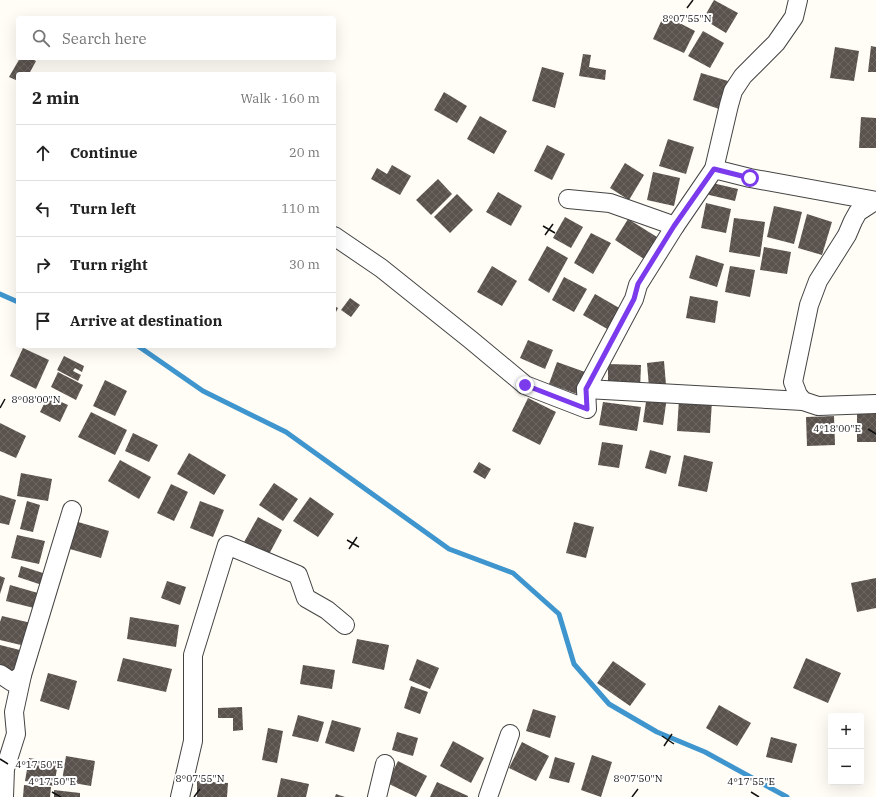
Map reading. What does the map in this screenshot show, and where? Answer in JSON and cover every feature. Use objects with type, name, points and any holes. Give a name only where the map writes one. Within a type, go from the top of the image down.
[{"type":"street","points":[[336,237],[381,268],[525,385],[587,409],[586,389],[634,299],[638,284],[674,226],[714,169],[733,91],[743,76],[776,43],[794,17],[798,0]]},
{"type":"street","points":[[714,169],[750,178],[875,201]]},
{"type":"street","points":[[568,199],[610,203],[664,221],[674,226]]},
{"type":"street","points":[[803,401],[798,395],[793,382],[809,305],[818,281],[847,235],[858,212],[875,201]]},
{"type":"street","points":[[586,389],[803,401],[818,406],[876,404]]},
{"type":"street","points":[[4,797],[5,769],[16,734],[14,712],[22,675],[72,510]]},
{"type":"street","points":[[180,797],[193,741],[193,655],[227,546],[298,575],[306,598],[327,610],[345,625]]},
{"type":"street","points":[[0,674],[12,682],[22,675]]},
{"type":"street","points":[[488,797],[510,734]]},
{"type":"street","points":[[377,797],[385,764]]},
{"type":"building","points":[[714,0],[738,13],[726,33],[703,19]]},
{"type":"building","points":[[664,15],[695,31],[684,53],[653,39]]},
{"type":"building","points":[[703,31],[724,43],[710,68],[688,56]]},
{"type":"building","points":[[871,46],[876,47],[876,72],[868,72]]},
{"type":"building","points":[[835,47],[859,51],[854,81],[830,78]]},
{"type":"building","points":[[583,54],[591,55],[589,67],[606,70],[605,80],[579,76]]},
{"type":"building","points":[[19,60],[36,61],[30,72],[16,72],[16,80],[9,77]]},
{"type":"building","points":[[542,67],[564,73],[555,108],[532,101]]},
{"type":"building","points":[[701,73],[728,81],[719,109],[693,100]]},
{"type":"building","points":[[444,92],[467,106],[457,123],[434,110]]},
{"type":"building","points":[[480,116],[507,131],[494,154],[467,139]]},
{"type":"building","points":[[861,117],[876,118],[876,148],[859,148]]},
{"type":"building","points":[[668,139],[694,147],[686,174],[659,166]]},
{"type":"building","points":[[547,145],[565,154],[552,180],[534,171]]},
{"type":"building","points":[[625,163],[644,175],[629,200],[610,188]]},
{"type":"building","points":[[392,165],[411,176],[400,195],[371,179],[377,168],[387,174]]},
{"type":"building","points":[[653,172],[680,178],[674,206],[647,200]]},
{"type":"building","points":[[438,179],[452,194],[431,215],[416,200]]},
{"type":"building","points":[[708,182],[738,189],[735,201],[705,194]]},
{"type":"building","points":[[498,192],[522,206],[511,226],[486,212]]},
{"type":"building","points":[[457,194],[473,210],[450,233],[434,217]]},
{"type":"building","points":[[706,203],[731,209],[726,233],[701,228]]},
{"type":"building","points":[[774,206],[802,212],[794,244],[767,237]]},
{"type":"building","points":[[807,214],[832,222],[822,255],[798,248]]},
{"type":"building","points":[[565,217],[583,227],[571,248],[553,238]]},
{"type":"building","points":[[734,218],[765,222],[760,257],[729,252]]},
{"type":"building","points":[[628,219],[657,237],[644,259],[615,240]]},
{"type":"building","points":[[591,233],[611,243],[593,274],[574,263]]},
{"type":"building","points":[[547,246],[568,258],[549,293],[528,280]]},
{"type":"building","points":[[764,247],[791,252],[787,274],[760,270]]},
{"type":"building","points":[[696,255],[724,264],[717,287],[689,278]]},
{"type":"building","points":[[492,266],[517,281],[502,306],[477,292]]},
{"type":"building","points":[[730,266],[755,270],[750,297],[725,292]]},
{"type":"building","points":[[564,277],[587,289],[574,312],[552,300]]},
{"type":"building","points":[[595,294],[621,309],[609,330],[583,315]]},
{"type":"building","points":[[690,296],[718,301],[715,323],[686,318]]},
{"type":"building","points":[[350,298],[360,305],[351,317],[341,310]]},
{"type":"building","points":[[528,340],[553,350],[545,369],[520,358]]},
{"type":"building","points":[[23,348],[49,360],[36,389],[10,376]]},
{"type":"building","points":[[64,356],[84,366],[82,372],[75,368],[73,371],[81,375],[78,381],[57,370]]},
{"type":"building","points":[[664,361],[666,385],[649,387],[647,363]]},
{"type":"building","points":[[557,362],[585,372],[577,394],[549,384]]},
{"type":"building","points":[[608,364],[641,365],[640,389],[608,388]]},
{"type":"building","points":[[58,372],[83,385],[76,400],[51,387]]},
{"type":"building","points":[[105,380],[127,391],[115,416],[93,406]]},
{"type":"building","points":[[647,395],[667,397],[663,425],[643,422]]},
{"type":"building","points":[[48,396],[68,405],[60,422],[40,412]]},
{"type":"building","points":[[528,398],[556,412],[540,445],[512,431]]},
{"type":"building","points":[[679,399],[712,401],[710,433],[677,431]]},
{"type":"building","points":[[603,402],[641,407],[637,431],[599,425]]},
{"type":"building","points":[[91,412],[127,430],[115,455],[78,437]]},
{"type":"building","points":[[857,414],[876,414],[876,442],[857,442]]},
{"type":"building","points":[[834,416],[835,445],[807,446],[806,417]]},
{"type":"building","points":[[0,423],[26,436],[16,458],[0,451]]},
{"type":"building","points":[[133,433],[158,445],[149,462],[125,451]]},
{"type":"building","points":[[602,442],[623,445],[619,468],[598,465]]},
{"type":"building","points":[[650,450],[671,456],[666,474],[645,468]]},
{"type":"building","points":[[189,453],[226,475],[214,495],[177,474]]},
{"type":"building","points":[[684,455],[713,462],[707,492],[678,486]]},
{"type":"building","points":[[120,460],[151,477],[139,499],[108,481]]},
{"type":"building","points":[[479,462],[491,469],[485,479],[473,472]]},
{"type":"building","points":[[21,473],[52,479],[48,501],[17,496]]},
{"type":"building","points":[[274,483],[298,499],[283,521],[259,505]]},
{"type":"building","points":[[171,484],[188,492],[174,521],[157,513]]},
{"type":"building","points":[[0,495],[16,500],[9,525],[0,523]]},
{"type":"building","points":[[310,497],[334,514],[318,537],[293,521]]},
{"type":"building","points":[[27,501],[40,505],[33,532],[20,529]]},
{"type":"building","points":[[200,501],[224,510],[213,537],[190,528]]},
{"type":"building","points":[[258,517],[282,530],[267,558],[243,544]]},
{"type":"building","points":[[78,522],[109,531],[101,558],[70,549]]},
{"type":"building","points":[[574,522],[594,527],[586,558],[566,553]]},
{"type":"building","points":[[17,535],[45,541],[39,564],[11,558]]},
{"type":"building","points":[[21,566],[46,574],[42,585],[18,577]]},
{"type":"building","points":[[0,576],[5,578],[0,594]]},
{"type":"building","points":[[876,578],[876,608],[857,612],[851,583]]},
{"type":"building","points":[[167,581],[186,587],[180,605],[161,598]]},
{"type":"building","points":[[10,585],[38,593],[34,608],[6,601]]},
{"type":"building","points":[[2,616],[31,623],[25,646],[0,640],[0,622]]},
{"type":"building","points":[[130,617],[179,625],[176,647],[127,639]]},
{"type":"building","points":[[357,639],[389,645],[384,670],[352,663]]},
{"type":"building","points":[[0,645],[24,651],[17,674],[0,669]]},
{"type":"building","points":[[123,658],[172,669],[166,692],[117,681]]},
{"type":"building","points":[[806,658],[841,673],[828,703],[793,688]]},
{"type":"building","points":[[417,659],[439,668],[430,689],[409,680]]},
{"type":"building","points":[[613,661],[646,684],[630,706],[597,683]]},
{"type":"building","points":[[303,665],[335,670],[332,689],[300,684]]},
{"type":"building","points":[[48,673],[77,681],[69,710],[40,701]]},
{"type":"building","points":[[411,686],[428,692],[420,714],[404,708]]},
{"type":"building","points":[[719,705],[751,723],[737,746],[706,728]]},
{"type":"building","points":[[242,707],[243,730],[233,731],[233,718],[218,718],[218,708]]},
{"type":"building","points":[[533,709],[556,716],[550,738],[526,731]]},
{"type":"building","points":[[298,715],[324,722],[318,742],[292,736]]},
{"type":"building","points":[[332,720],[361,728],[354,752],[325,743]]},
{"type":"building","points":[[268,728],[283,731],[277,763],[262,760]]},
{"type":"building","points":[[397,732],[418,738],[413,756],[392,750]]},
{"type":"building","points":[[771,737],[797,744],[792,763],[766,757]]},
{"type":"building","points":[[453,741],[484,758],[471,783],[440,766]]},
{"type":"building","points":[[522,742],[549,756],[536,781],[509,768]]},
{"type":"building","points":[[592,755],[612,762],[601,797],[581,790]]},
{"type":"building","points":[[66,756],[95,761],[91,786],[62,781]]},
{"type":"building","points":[[555,757],[575,763],[569,783],[549,778]]},
{"type":"building","points":[[29,758],[58,763],[54,786],[25,781]]},
{"type":"building","points":[[398,761],[427,776],[416,797],[387,783]]},
{"type":"building","points":[[281,778],[309,784],[306,797],[277,797]]},
{"type":"building","points":[[197,781],[228,783],[227,797],[197,797]]},
{"type":"building","points":[[437,782],[468,796],[468,797],[430,797]]},
{"type":"building","points":[[24,785],[51,787],[50,797],[23,797]]},
{"type":"building","points":[[54,790],[80,793],[80,797],[54,797]]},
{"type":"building","points":[[336,794],[345,797],[335,797]]},
{"type":"waterway","points":[[0,294],[16,301]]},
{"type":"waterway","points":[[141,348],[203,391],[286,432],[449,549],[513,573],[559,614],[574,664],[609,704],[657,732],[705,752],[787,797]]},
{"type":"route","points":[[525,385],[587,409],[586,389],[634,299],[638,284],[674,226],[714,169],[750,178]]}]
